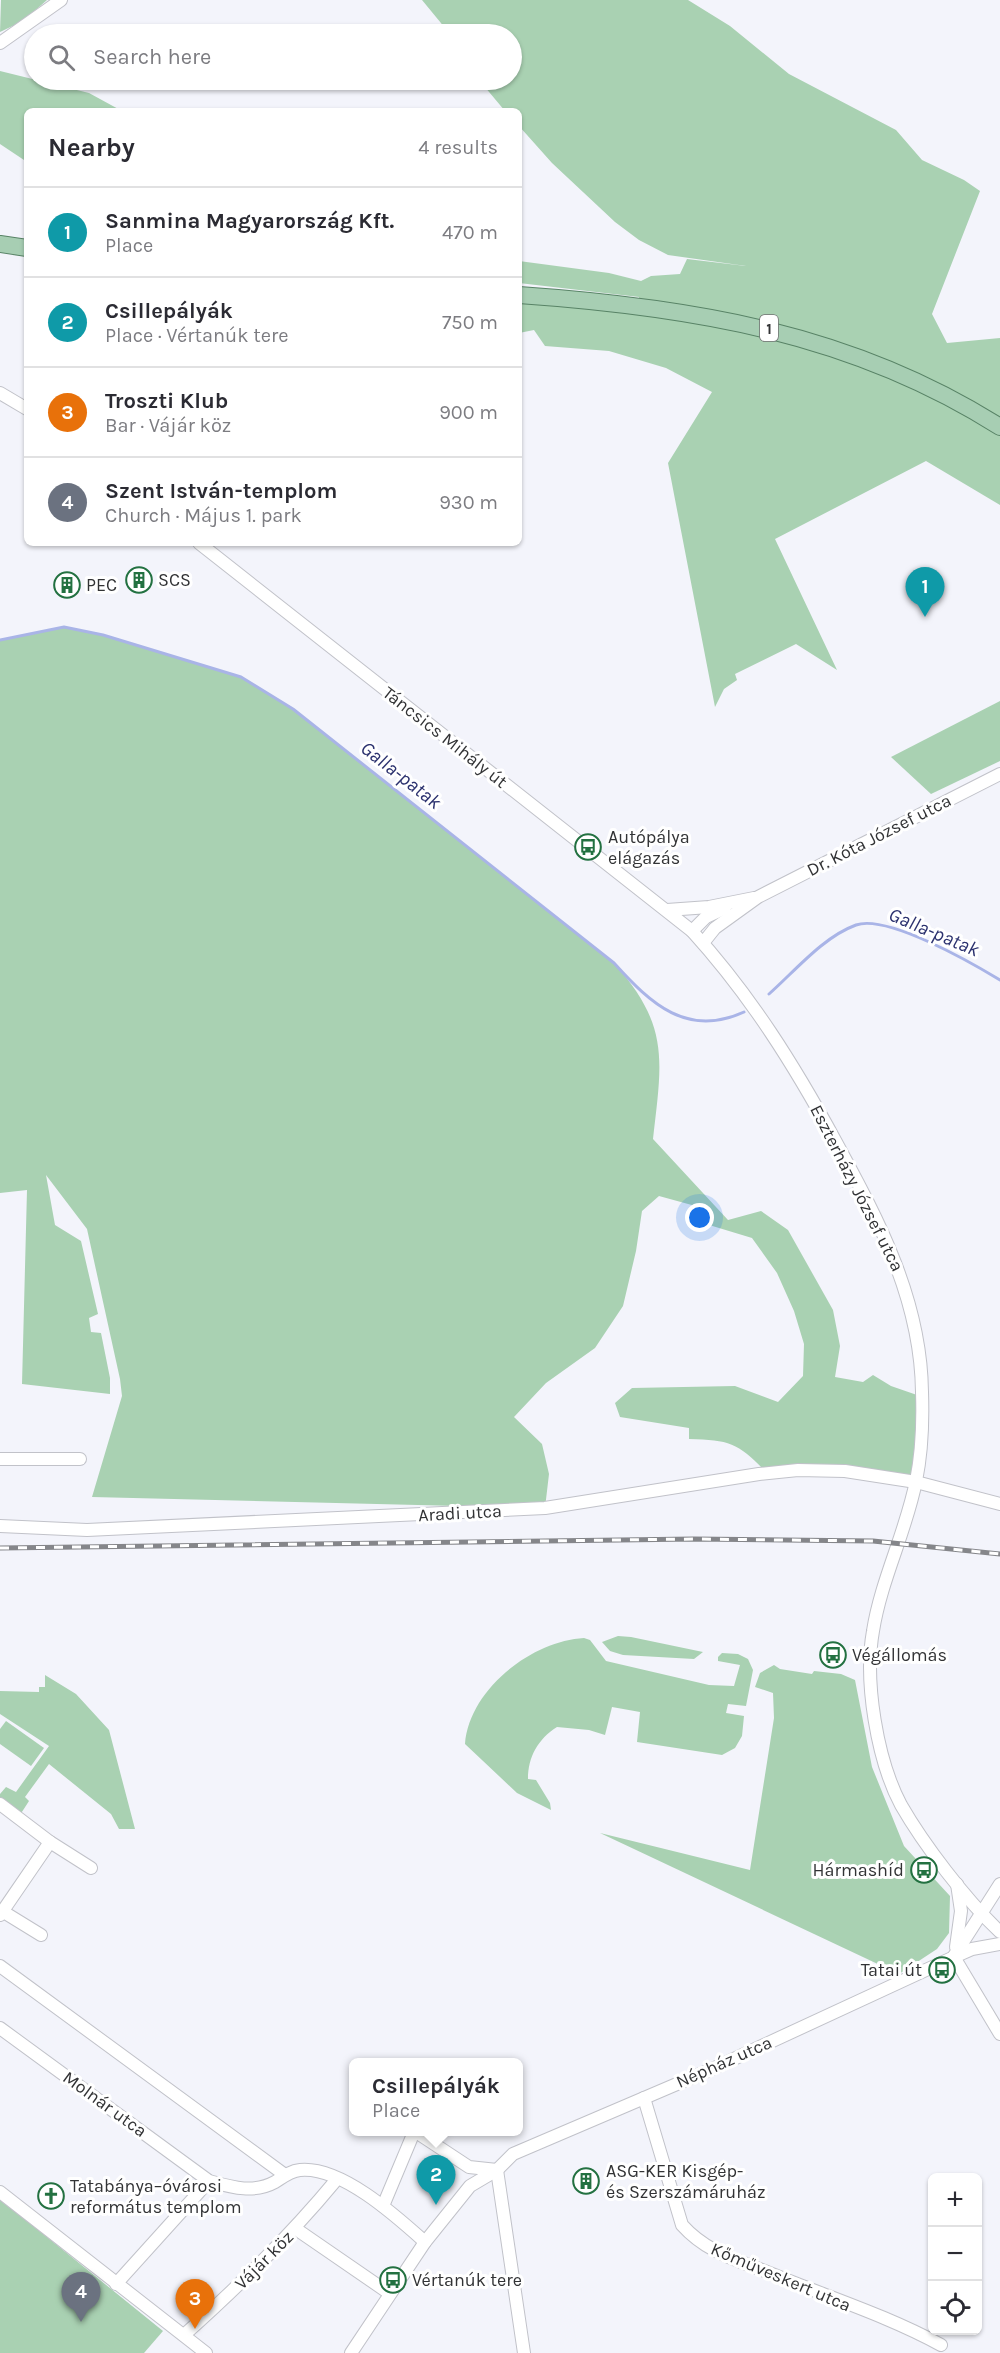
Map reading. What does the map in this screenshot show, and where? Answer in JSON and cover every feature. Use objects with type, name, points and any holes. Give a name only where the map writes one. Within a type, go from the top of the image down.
[{"type":"main road","points":[[0,244],[24,248]]},
{"type":"main road","name":"1","points":[[522,295],[681,311],[765,327],[838,349],[878,364],[920,382],[1000,427]]},
{"type":"street","points":[[27,24],[61,0]]},
{"type":"street","points":[[0,43],[24,26]]},
{"type":"street","points":[[0,393],[24,407]]},
{"type":"street","name":"Táncsics Mihály út","points":[[203,546],[692,931]]},
{"type":"street","name":"Dr. Kóta József utca","points":[[703,943],[715,928],[758,897],[1000,774]]},
{"type":"street","name":"Dr. Kóta József utca","points":[[667,910],[737,902],[758,897]]},
{"type":"street","name":"Dr. Kóta József utca","points":[[692,931],[706,917],[737,902]]},
{"type":"street","name":"Eszterházy József utca","points":[[692,931],[751,1002],[806,1087],[876,1217],[904,1282],[916,1334],[922,1392],[916,1482]]},
{"type":"street","points":[[0,1459],[80,1459]]},
{"type":"street","name":"Aradi utca","points":[[0,1526],[87,1530],[546,1508],[759,1474],[798,1470],[845,1471],[916,1482]]},
{"type":"street","points":[[1000,1503],[916,1482],[873,1631],[871,1672],[873,1716],[900,1804],[981,1915],[1000,1932]]},
{"type":"street","points":[[0,1804],[50,1842],[91,1868]]},
{"type":"street","points":[[41,1935],[1,1913],[50,1842]]},
{"type":"street","points":[[956,1882],[961,1924],[954,1957],[1000,2034]]},
{"type":"street","points":[[954,1957],[1000,1884]]},
{"type":"street","name":"Népház utca","points":[[497,2170],[513,2154],[644,2098],[972,1949],[1000,1944]]},
{"type":"street","points":[[0,1966],[285,2175]]},
{"type":"street","name":"Molnár utca","points":[[0,2028],[208,2181],[243,2189],[275,2182],[298,2170],[313,2170],[338,2179],[383,2206],[425,2242]]},
{"type":"street","name":"Kőműveskert utca","points":[[644,2098],[682,2225],[696,2241],[727,2259],[760,2270],[941,2345]]},
{"type":"street","points":[[383,2206],[413,2136]]},
{"type":"street","points":[[421,2136],[468,2167],[497,2170]]},
{"type":"street","points":[[354,2352],[425,2242],[470,2186],[497,2170]]},
{"type":"street","points":[[497,2170],[524,2353]]},
{"type":"street","name":"Vájár köz","points":[[184,2335],[243,2282],[296,2229],[338,2179]]},
{"type":"street","points":[[116,2284],[208,2181]]},
{"type":"street","points":[[0,2192],[206,2353]]},
{"type":"street","points":[[296,2229],[390,2293]]},
{"type":"green space","points":[[1,0],[47,0],[23,21],[0,32]]},
{"type":"green space","points":[[422,0],[688,0],[730,26],[789,74],[896,130],[922,160],[964,180],[980,191],[932,314],[947,343],[1000,338],[1000,505],[926,461],[775,539],[837,670],[796,644],[735,674],[737,680],[724,689],[715,707],[668,463],[712,392],[666,368],[609,351],[545,346],[534,330],[522,332],[522,297],[639,305],[639,297],[522,283],[522,261],[609,273],[641,281],[651,276],[680,274],[687,259],[746,266],[668,255],[639,240],[615,222],[552,163],[522,129],[522,108],[502,108],[487,90],[522,90],[522,24],[442,24]]},
{"type":"green space","points":[[0,71],[24,77],[24,90],[77,90],[89,93],[116,108],[24,108],[24,160],[0,144]]},
{"type":"green space","points":[[64,627],[103,635],[241,677],[293,709],[614,963],[645,1006],[658,1045],[659,1087],[653,1139],[728,1220],[761,1211],[788,1230],[833,1310],[840,1346],[835,1377],[863,1382],[873,1375],[891,1386],[917,1395],[916,1482],[845,1471],[767,1473],[741,1449],[733,1445],[689,1439],[689,1428],[620,1417],[615,1403],[632,1388],[735,1386],[778,1402],[803,1376],[804,1344],[794,1311],[777,1273],[752,1238],[696,1221],[699,1207],[659,1196],[642,1211],[636,1251],[623,1306],[595,1348],[546,1383],[514,1417],[542,1444],[549,1474],[545,1508],[92,1497],[122,1396],[87,1229],[46,1175],[55,1225],[81,1241],[98,1314],[89,1318],[91,1332],[101,1333],[110,1378],[110,1394],[22,1384],[27,1190],[0,1193],[0,640]]},
{"type":"green space","points":[[1000,701],[1000,761],[931,794],[891,757]]},
{"type":"green space","points":[[618,1636],[703,1652],[694,1659],[623,1655],[610,1651],[602,1642]]},
{"type":"green space","points":[[584,1638],[590,1640],[606,1661],[709,1685],[734,1686],[740,1665],[718,1661],[722,1653],[738,1654],[748,1659],[753,1670],[746,1706],[728,1704],[726,1713],[744,1716],[742,1736],[735,1748],[722,1755],[637,1742],[640,1712],[612,1707],[605,1735],[589,1730],[557,1727],[544,1737],[535,1749],[528,1771],[528,1779],[536,1780],[550,1803],[551,1810],[517,1793],[465,1744],[469,1724],[490,1688],[506,1672],[544,1648],[564,1641]]},
{"type":"green space","points":[[774,1665],[780,1669],[812,1674],[814,1671],[841,1674],[855,1680],[872,1767],[904,1846],[950,1896],[949,1933],[937,1949],[899,1974],[600,1833],[750,1870],[774,1718],[773,1693],[755,1687],[760,1673]]},
{"type":"green space","points":[[45,1675],[76,1694],[109,1730],[135,1829],[119,1829],[111,1814],[49,1764],[25,1797],[29,1801],[18,1818],[0,1803],[0,1794],[6,1787],[16,1792],[49,1746],[0,1714],[0,1691],[39,1692],[39,1687],[45,1687]]},
{"type":"green space","points":[[6,1721],[44,1748],[31,1766],[0,1744],[0,1729]]},
{"type":"green space","points":[[0,2199],[163,2331],[144,2353],[0,2353]]},
{"type":"waterway","name":"Galla-patak","points":[[0,640],[64,627],[103,635],[241,677],[293,709],[614,963],[656,1003],[688,1019],[705,1021],[724,1019],[744,1012]]},
{"type":"waterway","name":"Galla-patak","points":[[769,994],[810,955],[832,938],[856,925],[870,924],[908,933],[929,942],[1000,980]]},
{"type":"railway","points":[[0,1548],[694,1539],[873,1541],[1000,1554]]},
{"type":"place","name":"SCS","points":[[139,580]]},
{"type":"place","name":"PEC","points":[[67,585]]},
{"type":"place","name":"Sanmina Magyarország Kft.","points":[[925,617]]},
{"type":"place","name":"Autópálya elágazás","points":[[588,847]]},
{"type":"place","name":"Végállomás","points":[[833,1655]]},
{"type":"place","name":"Hármashíd","points":[[924,1870]]},
{"type":"place","name":"Tatai út","points":[[942,1970]]},
{"type":"place","name":"ASG-KER Kisgép- és Szerszámáruház","points":[[586,2181]]},
{"type":"place","name":"Tatabánya–óvárosi református templom","points":[[51,2196]]},
{"type":"place","name":"Csillepályák","points":[[436,2205]]},
{"type":"place","name":"Vértanúk tere","points":[[393,2280]]},
{"type":"place","name":"Szent István-templom","points":[[81,2322]]},
{"type":"place","name":"Troszti Klub","points":[[195,2329]]}]
